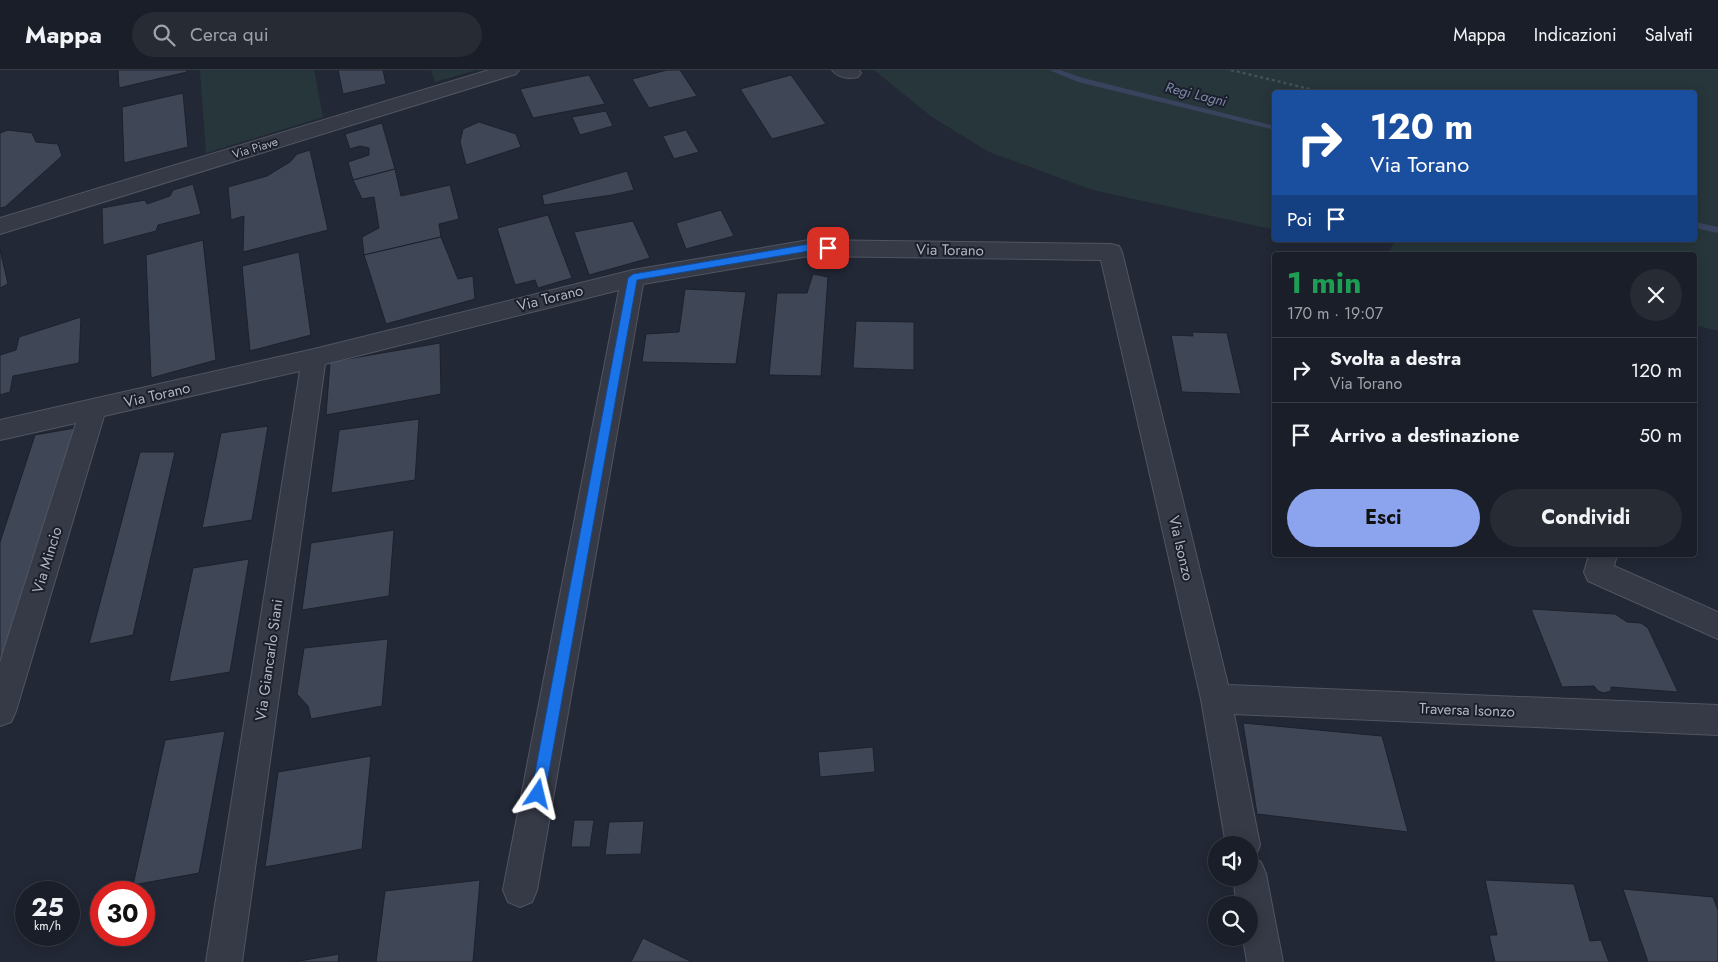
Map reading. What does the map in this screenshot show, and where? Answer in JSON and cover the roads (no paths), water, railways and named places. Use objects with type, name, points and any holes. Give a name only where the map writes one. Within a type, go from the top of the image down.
[{"type":"street","name":"Via Piave","points":[[0,226],[509,70]]},
{"type":"street","name":"Via Torano","points":[[0,430],[314,358],[633,278],[809,248],[1111,252]]},
{"type":"street","name":"Via Isonzo","points":[[1111,252],[1216,700],[1241,836]]},
{"type":"street","points":[[520,890],[633,278]]},
{"type":"street","name":"Via Giancarlo Siani","points":[[224,962],[314,358]]},
{"type":"street","name":"Via Mincio","points":[[0,711],[93,410]]},
{"type":"street","points":[[1602,557],[1598,572],[1718,626]]},
{"type":"street","name":"Traversa Isonzo","points":[[1216,700],[1718,720]]},
{"type":"street","points":[[1251,886],[1265,962]]},
{"type":"waterway","name":"Regi Lagni","points":[[1053,70],[1081,80],[1272,127]]},
{"type":"waterway","name":"Regi Lagni","points":[[1697,225],[1718,230]]}]
